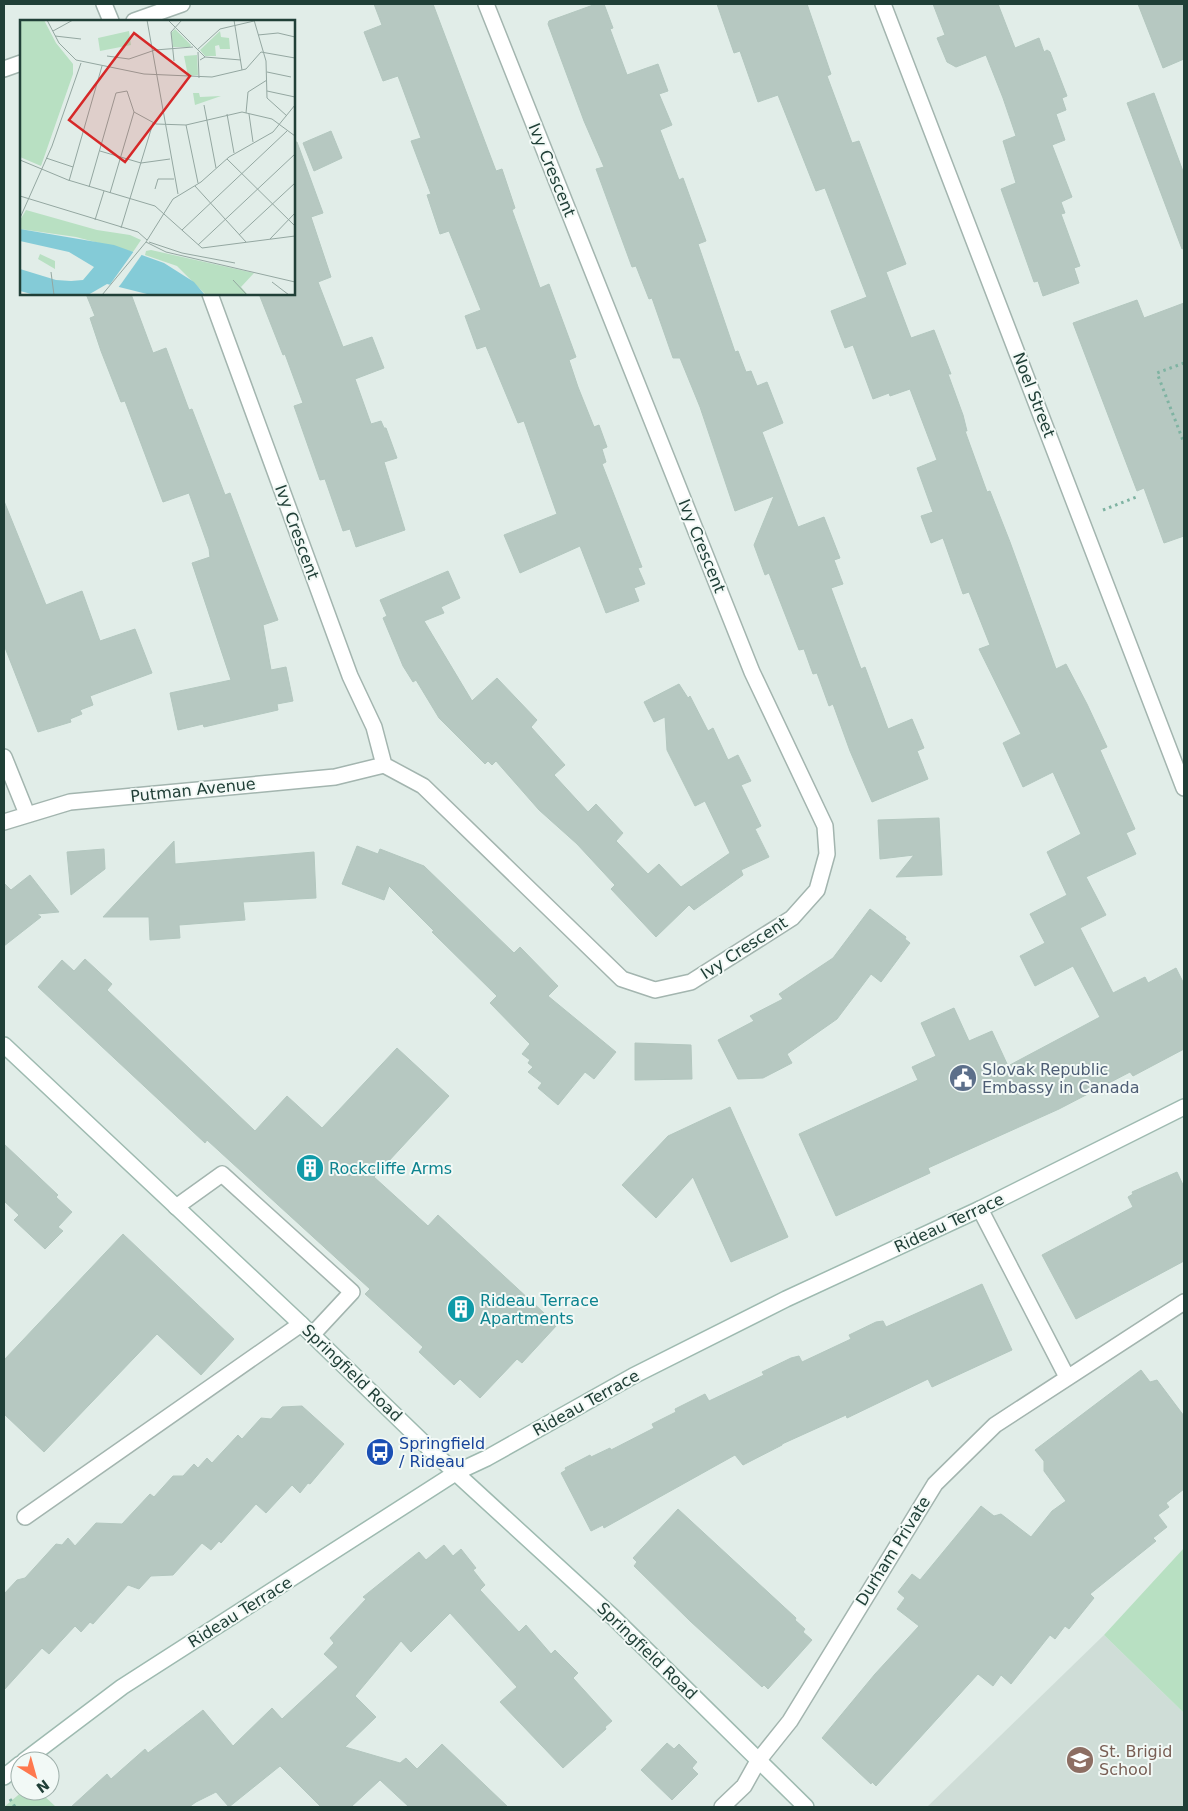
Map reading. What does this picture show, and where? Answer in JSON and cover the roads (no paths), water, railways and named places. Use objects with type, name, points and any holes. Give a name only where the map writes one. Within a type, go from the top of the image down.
[{"type":"street","points":[[104,4],[111,20]]},
{"type":"street","points":[[137,20],[182,4]]},
{"type":"street","name":"Ivy Crescent","points":[[210,295],[350,676],[374,727],[384,765],[423,786],[622,979],[654,990],[691,982],[792,918],[817,890],[827,854],[825,826],[752,672],[486,4]]},
{"type":"street","name":"Noel Street","points":[[883,4],[1184,788]]},
{"type":"street","points":[[4,69],[20,63]]},
{"type":"street","points":[[4,757],[27,814]]},
{"type":"street","name":"Putman Avenue","points":[[4,822],[70,802],[335,777],[384,765]]},
{"type":"street","name":"Springfield Road","points":[[4,1045],[301,1324],[433,1452],[613,1617],[806,1807]]},
{"type":"street","name":"Rideau Terrace","points":[[37,1751],[122,1687],[457,1472],[487,1458],[633,1376],[753,1316],[980,1210],[1184,1107]]},
{"type":"street","points":[[176,1207],[222,1174],[352,1292],[312,1335]]},
{"type":"street","points":[[980,1210],[1067,1377]]},
{"type":"street","name":"Durham Private","points":[[722,1807],[744,1786],[758,1761],[790,1721],[935,1484],[995,1425],[1184,1302]]},
{"type":"street","points":[[25,1517],[301,1324]]},
{"type":"place","name":"Slovak Republic Embassy in Canada","points":[[963,1078]]},
{"type":"place","name":"Rockcliffe Arms","points":[[310,1168]]},
{"type":"place","name":"Rideau Terrace Apartments","points":[[461,1309]]},
{"type":"place","name":"Springfield / Rideau","points":[[380,1452]]},
{"type":"place","name":"St. Brigid School","points":[[1080,1760]]}]
